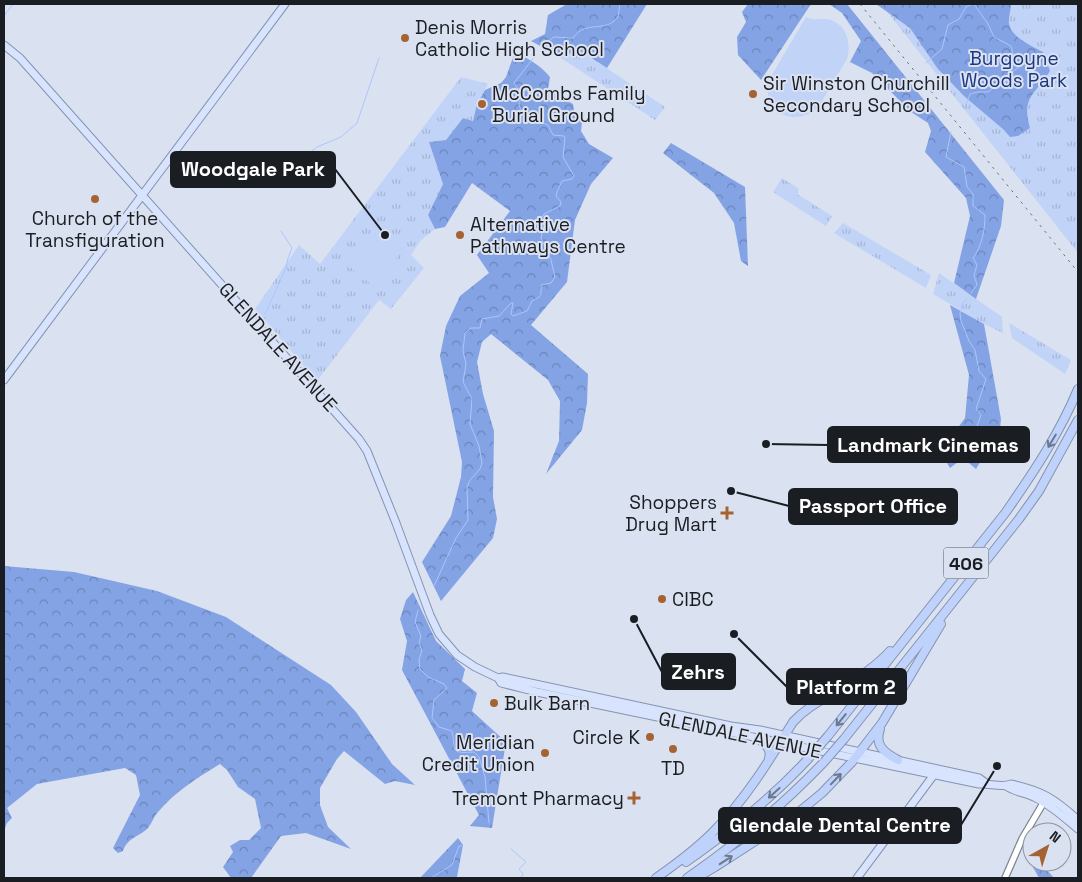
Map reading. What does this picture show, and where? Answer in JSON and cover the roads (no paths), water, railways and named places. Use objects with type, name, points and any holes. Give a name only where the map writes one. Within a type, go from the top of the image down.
[{"type":"highway","name":"406","points":[[658,878],[686,862],[746,819],[786,782],[828,736],[1006,512],[1061,427],[1078,389]]},
{"type":"highway","name":"406","points":[[687,878],[776,810],[844,739],[1006,537],[1039,491],[1078,420]]},
{"type":"highway","points":[[658,878],[713,832],[751,787],[800,714],[812,704],[845,686],[885,657],[937,600]]},
{"type":"highway","points":[[898,760],[882,750],[878,742],[879,731],[951,606]]},
{"type":"highway","points":[[696,878],[794,816],[822,793],[857,755],[889,713]]},
{"type":"highway","points":[[758,738],[768,747],[770,755],[767,762]]},
{"type":"main road","points":[[4,380],[285,4]]},
{"type":"main road","name":"GLENDALE AVENUE","points":[[4,45],[20,58],[359,439],[367,451],[439,634],[457,655],[475,667],[498,678],[503,677],[758,738],[782,739]]},
{"type":"main road","name":"GLENDALE AVENUE","points":[[638,709],[936,771],[979,778],[986,783],[1026,787],[1046,799],[1060,804],[1078,820]]},
{"type":"main road","name":"GLENDALE AVENUE","points":[[857,755],[898,760],[936,771]]},
{"type":"main road","points":[[857,878],[936,771]]},
{"type":"main road","name":"GLENDALE AVENUE","points":[[1046,799],[1078,830]]},
{"type":"street","points":[[1005,878],[1022,839],[1046,799]]},
{"type":"waterway","points":[[4,16],[13,4]]},
{"type":"waterway","points":[[542,46],[554,37],[573,38],[584,29],[607,25],[613,22],[618,17],[620,4]]},
{"type":"waterway","points":[[926,63],[942,49],[948,25],[959,19],[966,7],[972,4]]},
{"type":"waterway","points":[[964,109],[970,94],[988,92],[994,87],[1005,84],[1010,73],[1023,62],[1013,54],[1011,46],[994,37],[988,24],[974,4]]},
{"type":"waterway","points":[[434,586],[456,538],[468,520],[467,487],[482,463],[479,446],[470,424],[472,399],[463,382],[466,364],[463,351],[465,333],[471,328],[480,328],[482,319],[499,316],[511,303],[513,303],[511,314],[513,316],[527,311],[532,301],[540,296],[541,285],[551,283],[555,277],[551,260],[541,238],[544,225],[541,220],[544,214],[560,206],[561,202],[556,196],[562,181],[572,179],[574,176],[563,157],[565,137],[553,135],[548,125],[529,118],[528,114],[521,110],[520,107],[519,102],[530,94],[517,88],[514,83],[535,56]]},
{"type":"waterway","points":[[299,186],[302,177],[302,166],[307,155],[317,147],[341,137],[357,123],[379,58]]},
{"type":"waterway","points":[[951,132],[946,157],[964,167],[967,187],[973,194],[973,206],[985,215],[982,238],[973,258],[977,265],[974,275],[977,285],[971,293]]},
{"type":"waterway","points":[[265,314],[286,268],[292,248],[281,231]]},
{"type":"waterway","points":[[948,463],[965,450],[969,435],[976,429],[981,415],[976,409],[986,379],[979,371],[975,350],[961,321],[960,313],[963,302],[967,299]]},
{"type":"waterway","points":[[418,610],[415,622],[421,636],[419,643],[422,650],[419,660],[420,669],[428,677],[444,684],[447,688],[434,700],[432,718],[439,727],[452,731],[454,747],[457,751],[474,752],[479,757],[485,777],[489,823]]},
{"type":"waterway","points":[[431,878],[452,865],[459,846],[462,846]]},
{"type":"waterway","points":[[511,849],[526,862],[519,869],[523,874],[521,878]]},
{"type":"railway","points":[[860,4],[1078,272]]},
{"type":"place","name":"Denis Morris Catholic High School","points":[[405,38]]},
{"type":"place","name":"Sir Winston Churchill Secondary School","points":[[753,94]]},
{"type":"place","name":"McCombs Family Burial Ground","points":[[482,104]]},
{"type":"place","name":"Church of the Transfiguration","points":[[95,199]]},
{"type":"place","name":"Woodgale Park","points":[[385,235]]},
{"type":"place","name":"Alternative Pathways Centre","points":[[460,235]]},
{"type":"place","name":"Landmark Cinemas","points":[[766,444]]},
{"type":"place","name":"Passport Office","points":[[731,491]]},
{"type":"place","name":"Shoppers Drug Mart","points":[[727,513]]},
{"type":"place","name":"CIBC","points":[[662,599]]},
{"type":"place","name":"Zehrs","points":[[634,619]]},
{"type":"place","name":"Platform 2","points":[[734,634]]},
{"type":"place","name":"Bulk Barn","points":[[494,703]]},
{"type":"place","name":"Circle K","points":[[650,737]]},
{"type":"place","name":"TD","points":[[673,749]]},
{"type":"place","name":"Meridian Credit Union","points":[[545,753]]},
{"type":"place","name":"Glendale Dental Centre","points":[[997,766]]},
{"type":"place","name":"Tremont Pharmacy","points":[[634,798]]},
{"type":"park label","name":"Burgoyne Woods Park","points":[[1014,69]]}]
